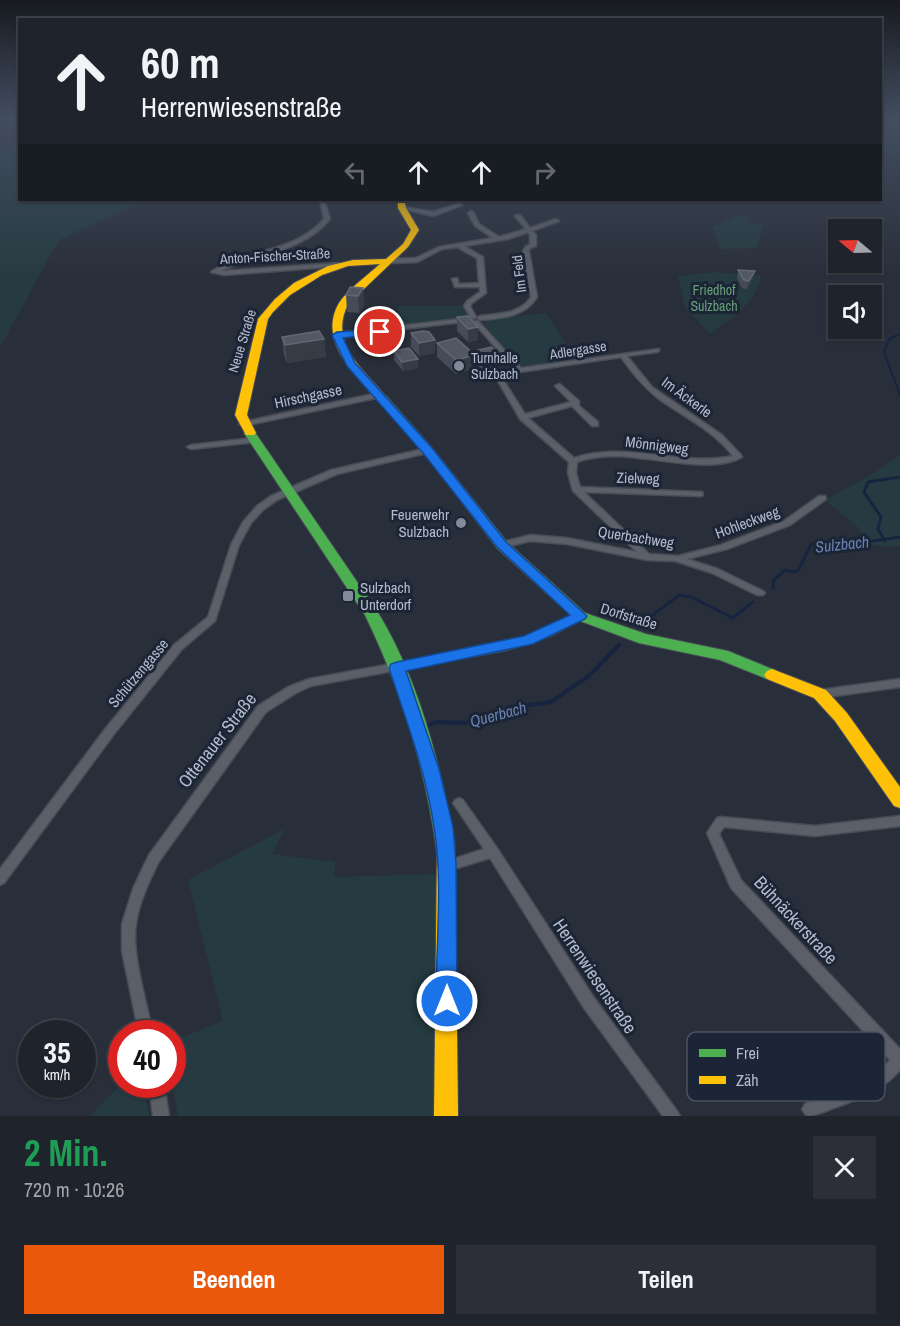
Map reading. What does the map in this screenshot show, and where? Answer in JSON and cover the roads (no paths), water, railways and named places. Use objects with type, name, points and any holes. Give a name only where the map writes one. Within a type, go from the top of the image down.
[{"type":"street","name":"Anton-Fischer-Straße","points":[[322,201],[327,219],[321,229],[306,238],[214,272],[339,265]]},
{"type":"street","points":[[401,204],[433,214],[460,205]]},
{"type":"street","points":[[401,204],[415,230],[404,248],[344,304],[339,315],[337,335],[474,319]]},
{"type":"street","points":[[471,213],[477,225],[498,239]]},
{"type":"street","points":[[518,216],[529,230]]},
{"type":"street","points":[[388,261],[417,260],[441,248],[498,239],[556,220]]},
{"type":"street","name":"Im Feld","points":[[474,319],[517,312],[532,302],[534,297],[526,252],[528,247],[533,246],[533,236],[529,230]]},
{"type":"street","points":[[461,245],[480,257],[483,293],[469,302],[467,306],[474,319],[519,370]]},
{"type":"street","name":"Neue Straße","points":[[243,424],[242,405],[266,312],[279,300],[339,265],[388,261]]},
{"type":"street","points":[[455,279],[456,286],[482,285]]},
{"type":"street","name":"Dorfstraße","points":[[337,335],[351,364],[428,450],[502,544],[580,616],[626,635],[723,656],[820,694],[842,717],[900,801]]},
{"type":"street","name":"Adlergasse","points":[[524,417],[501,381],[504,376],[519,370],[657,350]]},
{"type":"street","name":"Im Äckerle","points":[[623,356],[650,388],[711,432],[738,457]]},
{"type":"street","points":[[559,386],[576,403],[575,407],[595,424]]},
{"type":"street","name":"Hirschgasse","points":[[243,424],[378,395]]},
{"type":"street","points":[[524,417],[576,403]]},
{"type":"street","points":[[524,417],[573,461],[572,473],[576,489],[647,557]]},
{"type":"street","points":[[243,424],[386,638],[439,801],[447,863],[446,1116]]},
{"type":"street","points":[[191,447],[253,440]]},
{"type":"street","name":"Schützengasse","points":[[0,879],[110,731],[178,647],[212,619],[235,545],[247,522],[274,498],[334,472],[428,450]]},
{"type":"street","name":"Mönnigweg","points":[[573,461],[598,454],[628,454],[687,463],[718,463],[738,457]]},
{"type":"street","name":"Zielweg","points":[[576,489],[699,494]]},
{"type":"street","name":"Hohleckweg","points":[[676,558],[723,547],[787,523],[822,498]]},
{"type":"street","name":"Querbachweg","points":[[502,544],[530,538],[567,541],[647,557],[676,558],[715,570],[760,593]]},
{"type":"street","name":"Ottenauer Straße","points":[[143,1020],[129,951],[129,924],[139,889],[153,859],[262,709],[292,690],[309,683],[397,668],[528,641],[580,616]]},
{"type":"street","points":[[820,694],[900,683]]},
{"type":"street","name":"Herrenwiesenstraße","points":[[459,803],[493,852],[589,1003],[672,1116]]},
{"type":"street","name":"Bühnäckerstraße","points":[[874,1032],[736,884],[713,833],[722,822],[815,831],[900,821]]},
{"type":"street","points":[[447,863],[457,864],[493,852]]},
{"type":"street","name":"Bühnäckerstraße","points":[[885,1044],[900,1060],[885,1077]]},
{"type":"street","points":[[158,1098],[161,1116]]},
{"type":"street","name":"Bühnäckerstraße","points":[[810,1109],[834,1101]]},
{"type":"waterway","points":[[900,334],[889,339],[884,352],[900,395]]},
{"type":"waterway","points":[[884,539],[878,529],[881,517],[864,492],[868,482],[900,477]]},
{"type":"waterway","name":"Sulzbach","points":[[884,539],[900,537]]},
{"type":"waterway","name":"Sulzbach","points":[[773,588],[774,580],[785,570],[796,572],[799,569],[811,544],[825,548],[884,539]]},
{"type":"waterway","name":"Querbach","points":[[647,627],[654,614],[679,595],[691,597],[733,618],[753,602]]},
{"type":"waterway","name":"Querbach","points":[[427,726],[435,722],[465,723],[497,715],[516,707],[551,702],[590,675],[619,645]]},
{"type":"place","name":"Turnhalle Sulzbach","points":[[459,366]]},
{"type":"place","name":"Feuerwehr Sulzbach","points":[[461,523]]},
{"type":"place","name":"Sulzbach Unterdorf","points":[[348,596]]},
{"type":"park label","name":"Friedhof Sulzbach","points":[[714,298]]}]
